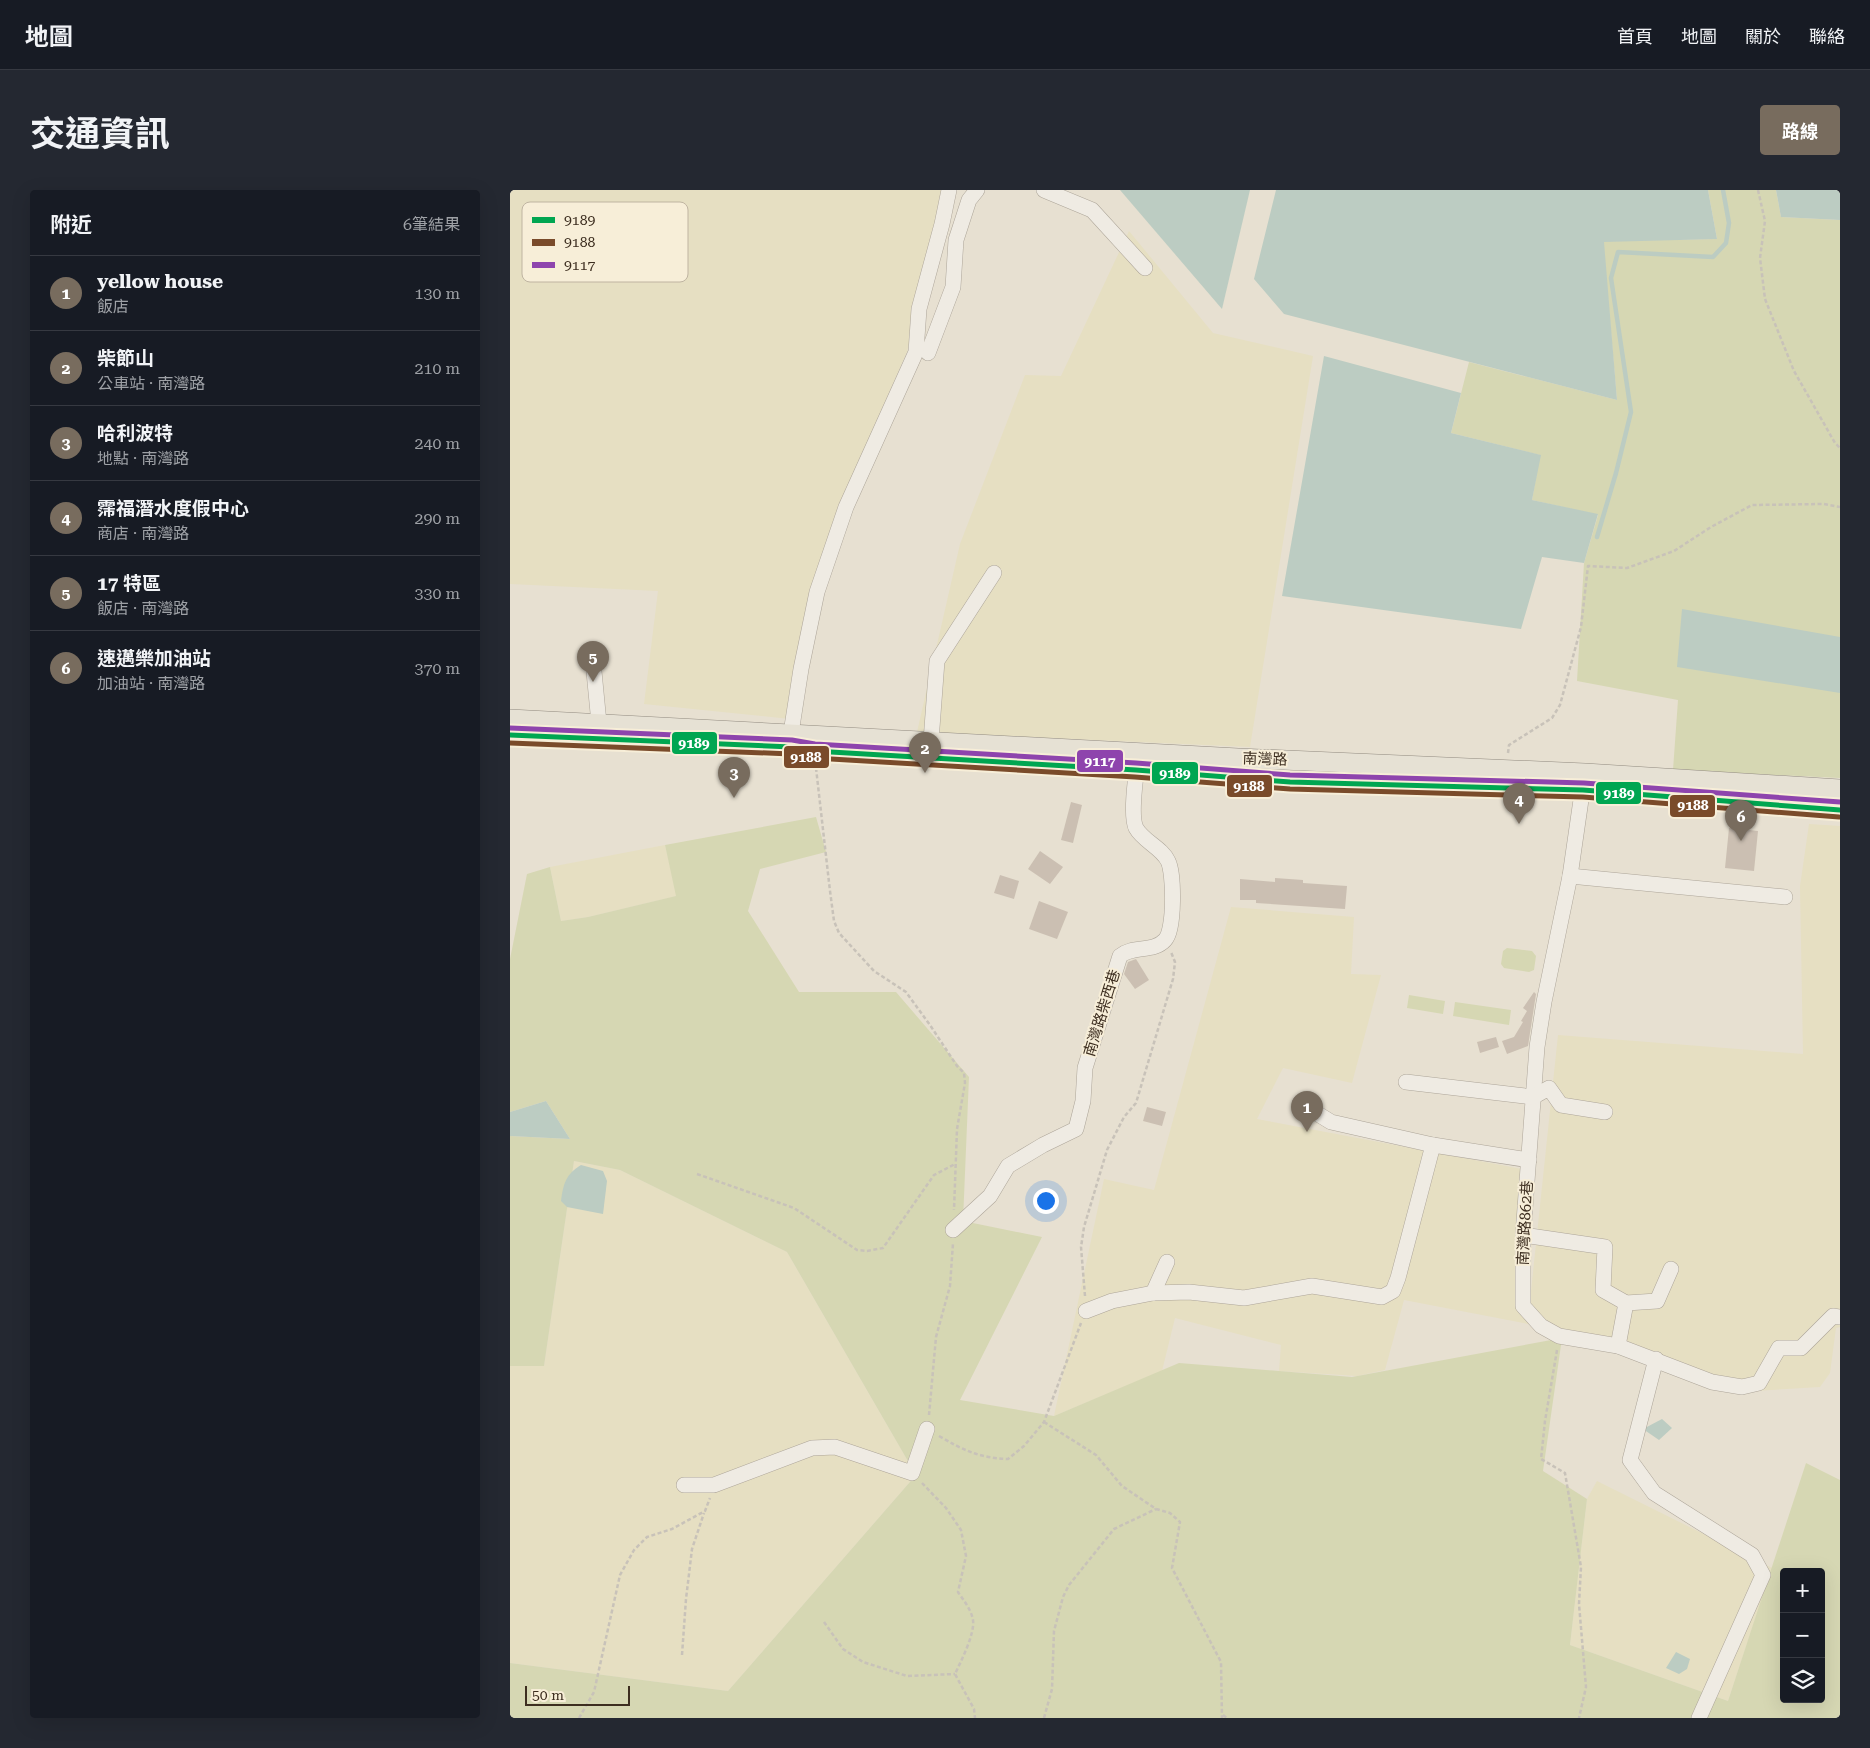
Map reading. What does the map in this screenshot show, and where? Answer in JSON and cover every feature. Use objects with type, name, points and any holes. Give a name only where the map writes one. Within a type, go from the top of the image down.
[{"type":"main road","name":"南灣路","points":[[510,719],[599,723],[791,740],[814,751],[1508,770],[1584,782],[1840,810]]},
{"type":"main road","name":"南灣路","points":[[510,735],[931,741],[1138,761],[1290,782],[1584,782],[1840,789]]},
{"type":"street","points":[[791,740],[801,669],[816,592],[846,508],[916,352],[919,309],[942,224],[949,190]]},
{"type":"street","points":[[928,354],[953,287],[956,240],[969,200],[977,190]]},
{"type":"street","points":[[1044,190],[1092,210],[1145,268]]},
{"type":"street","points":[[931,741],[938,660],[994,574]]},
{"type":"street","points":[[592,652],[599,723]]},
{"type":"street","points":[[1138,761],[1133,816],[1136,828],[1168,860],[1172,874],[1171,926],[1166,939]]},
{"type":"street","name":"南灣路862巷","points":[[1584,782],[1570,876],[1544,1002],[1537,1047],[1523,1235],[1523,1306],[1541,1326],[1560,1336],[1618,1346],[1712,1382],[1742,1387],[1759,1383],[1779,1348],[1801,1348],[1833,1316],[1840,1317]]},
{"type":"street","points":[[1570,876],[1785,896]]},
{"type":"street","name":"南灣路柴西巷","points":[[953,1230],[990,1196],[1008,1166],[1043,1144],[1076,1129],[1083,1101],[1085,1068],[1120,956],[1127,950],[1155,947],[1166,939]]},
{"type":"street","points":[[1406,1082],[1533,1097],[1549,1088],[1561,1106],[1605,1112]]},
{"type":"street","points":[[1300,1103],[1331,1122],[1433,1145],[1528,1160]]},
{"type":"street","points":[[1086,1311],[1112,1301],[1153,1293],[1189,1292],[1244,1298],[1312,1286],[1382,1297],[1393,1290],[1398,1278],[1433,1145]]},
{"type":"street","points":[[1523,1235],[1605,1247],[1603,1290],[1626,1303],[1657,1301],[1671,1269]]},
{"type":"street","points":[[1153,1293],[1167,1262]]},
{"type":"street","points":[[1618,1346],[1626,1303]]},
{"type":"street","points":[[1656,1359],[1630,1460],[1654,1493],[1752,1555],[1762,1575],[1699,1718]]},
{"type":"street","points":[[684,1485],[714,1485],[812,1448],[835,1447],[912,1473],[927,1429]]},
{"type":"path","points":[[1758,190],[1765,221],[1760,258],[1765,299],[1794,371],[1835,443],[1840,448]]},
{"type":"path","points":[[1508,770],[1508,745],[1552,718],[1560,705],[1581,627],[1588,566],[1627,568],[1674,551],[1711,527],[1752,505],[1824,504],[1840,507]]},
{"type":"path","points":[[814,751],[830,892],[834,921],[839,933],[874,970],[906,992],[930,1024],[957,1066],[964,1073],[966,1083],[957,1129],[950,1286],[936,1337],[927,1429],[960,1449],[988,1458],[1008,1459],[1024,1446],[1044,1422],[1086,1311],[1084,1261],[1081,1247],[1084,1227],[1107,1150],[1124,1117],[1136,1103],[1173,979],[1175,962],[1166,939]]},
{"type":"path","points":[[697,1174],[794,1208],[857,1250],[868,1251],[883,1248],[934,1175],[955,1164]]},
{"type":"path","points":[[1560,1336],[1545,1421],[1541,1459],[1565,1473],[1581,1567],[1579,1604],[1586,1687],[1578,1718]]},
{"type":"path","points":[[1044,1422],[1096,1455],[1122,1486],[1156,1509],[1170,1513],[1180,1522],[1172,1568],[1221,1662],[1222,1717],[1227,1718]]},
{"type":"path","points":[[912,1473],[946,1508],[961,1530],[966,1556],[958,1592],[968,1606],[974,1622],[955,1674]]},
{"type":"path","points":[[682,1655],[692,1549],[714,1485]]},
{"type":"path","points":[[1044,1718],[1052,1689],[1054,1630],[1066,1591],[1114,1529],[1156,1509]]},
{"type":"path","points":[[579,1718],[594,1692],[620,1575],[634,1550],[647,1537],[672,1529],[705,1511]]},
{"type":"path","points":[[824,1622],[843,1649],[863,1662],[907,1676],[955,1674]]},
{"type":"path","points":[[955,1674],[974,1709],[975,1718]]},
{"type":"shaded area","points":[[510,190],[943,190],[907,352],[842,500],[790,719],[644,704],[658,591],[510,584]]},
{"type":"shaded area","points":[[1120,190],[1250,190],[1222,309]]},
{"type":"shaded area","points":[[1276,190],[1708,190],[1717,239],[1604,242],[1617,400],[1284,314],[1254,279]]},
{"type":"shaded area","points":[[1776,190],[1840,190],[1840,220],[1781,217]]},
{"type":"shaded area","points":[[1129,231],[1213,333],[1313,356],[1250,747],[917,732],[960,544],[1025,375],[1061,376]]},
{"type":"shaded area","points":[[1324,356],[1461,393],[1451,433],[1541,455],[1532,500],[1598,514],[1584,563],[1542,557],[1521,629],[1282,596]]},
{"type":"shaded area","points":[[1682,609],[1840,637],[1840,693],[1677,667]]},
{"type":"shaded area","points":[[1809,824],[1840,826],[1840,1327],[1836,1328],[1830,1373],[1820,1387],[1754,1391],[1549,1328],[1404,1300],[1385,1370],[1357,1376],[1279,1371],[1281,1345],[1175,1318],[1162,1371],[1054,1416],[1104,1179],[1154,1190],[1231,907],[1354,917],[1351,974],[1381,975],[1352,1083],[1283,1068],[1257,1119],[1532,1171],[1531,1291],[1558,1035],[1803,1054],[1800,886]]},
{"type":"shaded area","points":[[665,845],[677,896],[588,917],[561,921],[550,867]]},
{"type":"shaded area","points":[[546,1101],[570,1139],[510,1136],[510,1112]]},
{"type":"shaded area","points":[[574,1161],[620,1170],[787,1252],[916,1475],[728,1691],[510,1663],[510,1366],[544,1366]]},
{"type":"shaded area","points":[[581,1165],[603,1171],[607,1181],[603,1214],[567,1207],[561,1201],[566,1180]]},
{"type":"shaded area","points":[[1662,1419],[1672,1428],[1659,1440],[1643,1429]]},
{"type":"shaded area","points":[[1597,1481],[1772,1568],[1728,1701],[1570,1645],[1587,1499]]},
{"type":"shaded area","points":[[1676,1652],[1690,1659],[1687,1669],[1679,1674],[1666,1668]]},
{"type":"green space","points":[[1708,190],[1776,190],[1781,217],[1840,220],[1840,778],[1673,770],[1678,700],[1577,681],[1584,563],[1598,515],[1532,500],[1540,455],[1451,433],[1469,362],[1617,400],[1603,241],[1717,239]]},
{"type":"green space","points":[[816,817],[826,852],[760,869],[748,911],[799,992],[896,992],[969,1077],[963,1221],[1042,1237],[960,1400],[1054,1416],[1179,1363],[1352,1377],[1562,1338],[1543,1471],[1587,1499],[1570,1645],[1728,1701],[1806,1463],[1840,1480],[1840,1718],[510,1718],[510,1663],[728,1691],[916,1475],[787,1252],[620,1170],[574,1161],[544,1366],[510,1366],[510,1136],[570,1139],[546,1101],[510,1112],[510,959],[527,874],[550,867],[561,921],[588,917],[676,896],[665,845]]},
{"type":"green space","points":[[1507,948],[1532,951],[1536,956],[1534,970],[1529,972],[1504,968],[1501,964],[1503,951]]},
{"type":"green space","points":[[1409,995],[1445,1001],[1443,1014],[1407,1008]]},
{"type":"green space","points":[[1455,1002],[1511,1010],[1509,1025],[1453,1016]]},
{"type":"building","points":[[1071,802],[1082,805],[1073,843],[1061,840]]},
{"type":"building","points":[[1729,828],[1758,831],[1754,871],[1725,868]]},
{"type":"building","points":[[1040,851],[1063,867],[1050,884],[1028,869]]},
{"type":"building","points":[[1000,875],[1019,881],[1014,899],[994,893]]},
{"type":"building","points":[[1275,878],[1303,880],[1303,883],[1347,886],[1345,909],[1256,903],[1256,900],[1240,900],[1240,879],[1275,882]]},
{"type":"building","points":[[1039,901],[1068,912],[1057,939],[1029,929]]},
{"type":"building","points":[[1136,959],[1149,980],[1135,989],[1124,974],[1128,962]]},
{"type":"building","points":[[1534,992],[1536,994],[1528,1046],[1507,1054],[1502,1041],[1514,1037],[1527,1011],[1523,1008]]},
{"type":"building","points":[[1496,1037],[1499,1047],[1480,1053],[1477,1042]]},
{"type":"building","points":[[1147,1107],[1166,1112],[1162,1126],[1143,1121]]},
{"type":"waterway","points":[[1597,537],[1616,473],[1631,412],[1611,278],[1618,252],[1713,257],[1726,243],[1729,223],[1723,190]]},
{"type":"transit line","name":"9117","points":[[510,728],[792,740],[815,744],[1136,763],[1290,775],[1584,783],[1840,802]]},
{"type":"transit line","name":"9189","points":[[510,735],[792,747],[814,751],[1136,770],[1290,782],[1583,790],[1840,810]]},
{"type":"transit line","name":"9188","points":[[510,743],[791,754],[814,758],[1135,777],[1290,789],[1583,797],[1839,817]]},
{"type":"place","name":"17 特區","points":[[593,682]]},
{"type":"place","name":"柴節山","points":[[925,773]]},
{"type":"place","name":"哈利波特","points":[[734,798]]},
{"type":"place","name":"霈福潛水度假中心","points":[[1519,824]]},
{"type":"place","name":"速邁樂加油站","points":[[1741,841]]},
{"type":"place","name":"yellow house","points":[[1307,1132]]}]
